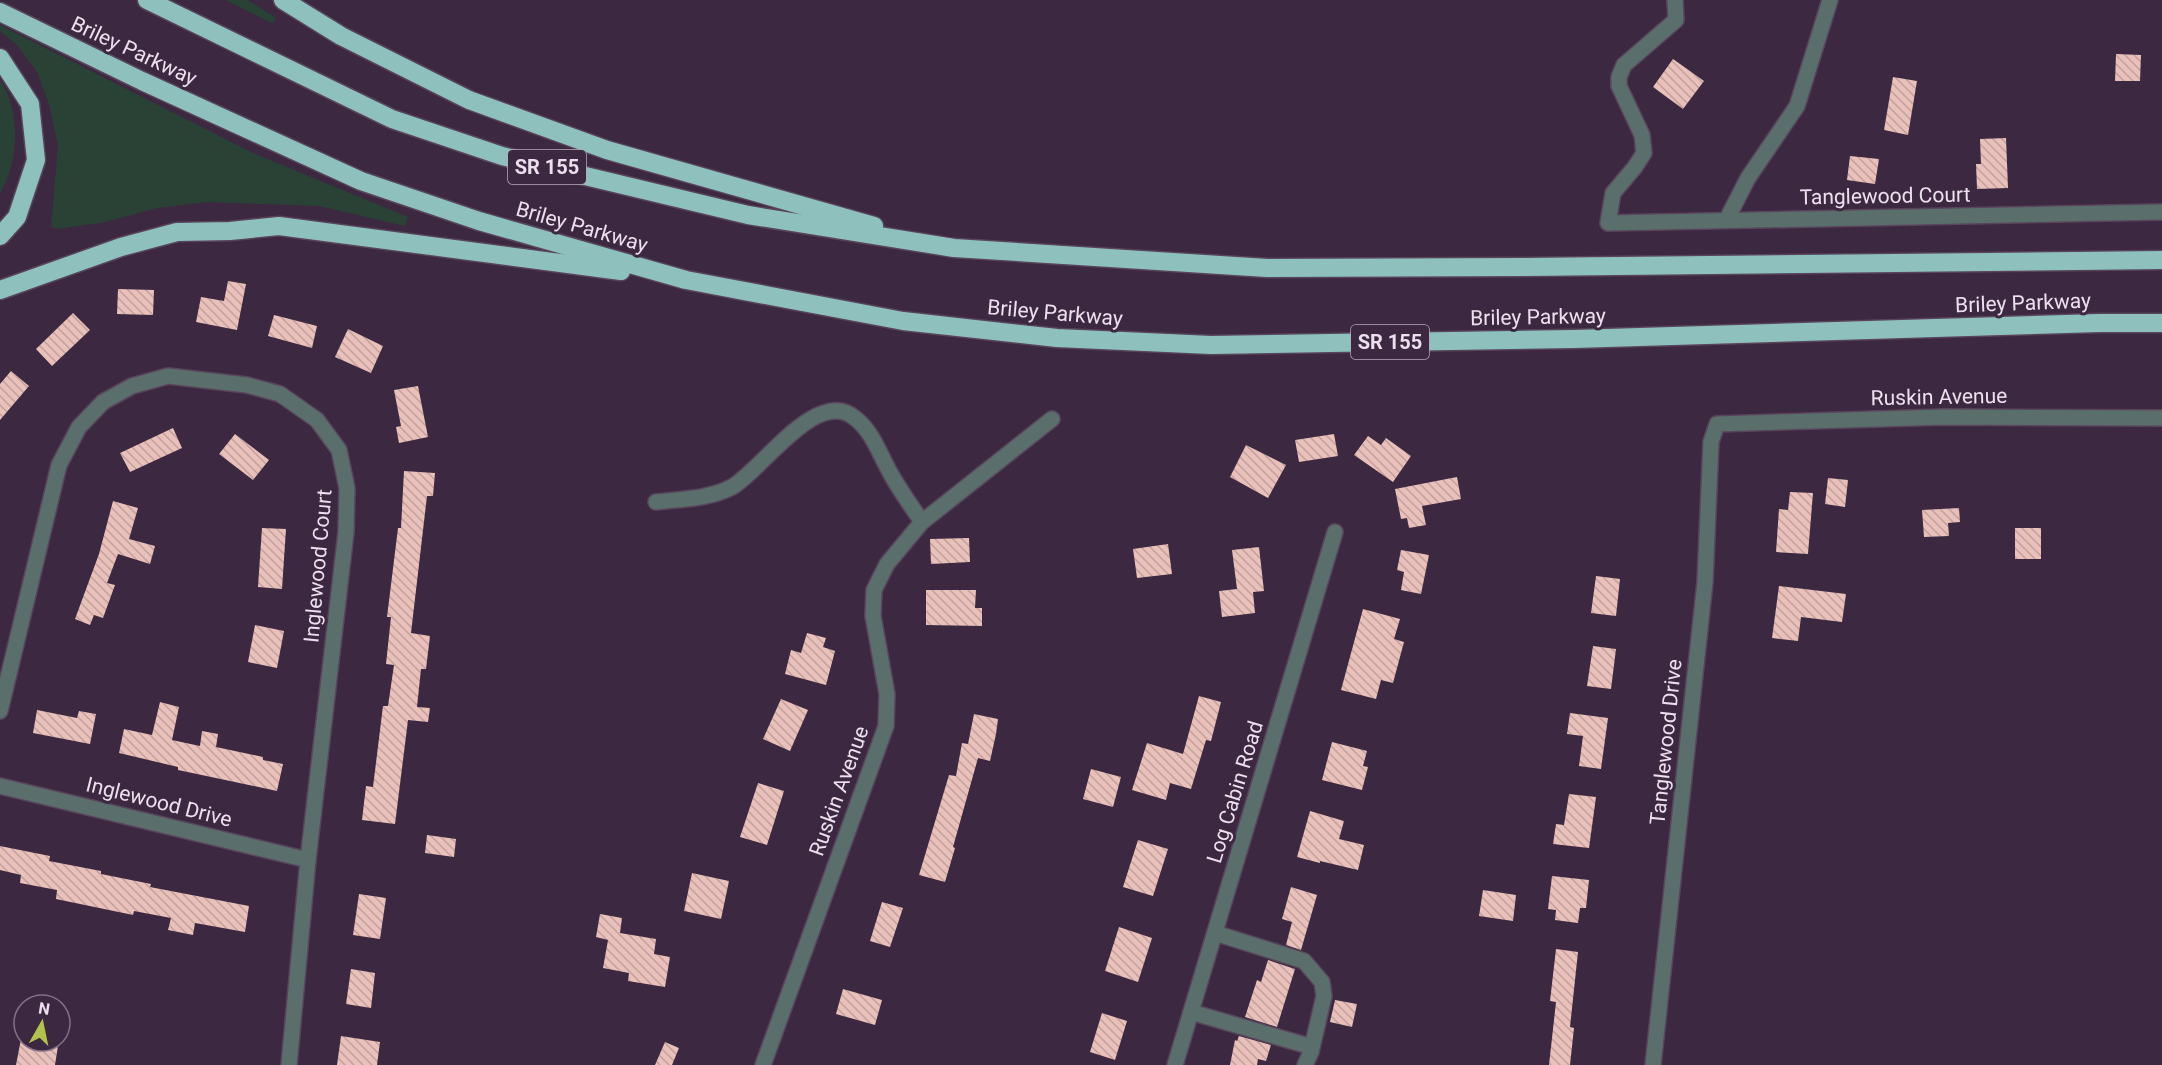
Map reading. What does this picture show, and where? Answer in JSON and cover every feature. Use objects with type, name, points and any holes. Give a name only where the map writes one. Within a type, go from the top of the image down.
[{"type":"highway","name":"Briley Parkway","points":[[147,0],[393,119],[502,156],[748,215],[954,248],[1266,268],[2162,260]]},
{"type":"highway","points":[[283,0],[341,36],[469,100],[607,150],[954,248]]},
{"type":"highway","name":"Briley Parkway","points":[[0,12],[142,81],[361,181],[479,221],[686,280],[903,321],[1057,338],[1211,345],[1574,339],[2162,322]]},
{"type":"highway","points":[[0,58],[30,104],[36,160],[17,217],[0,236]]},
{"type":"highway","points":[[0,290],[121,247],[177,232],[230,231],[279,226],[686,280]]},
{"type":"street","name":"Tanglewood Court","points":[[1675,0],[1676,20],[1624,65],[1619,77],[1619,86],[1642,135],[1644,153],[1613,193],[1608,223],[2162,212]]},
{"type":"street","points":[[1727,219],[1748,178],[1797,106],[1830,0]]},
{"type":"street","name":"Inglewood Court","points":[[0,711],[59,465],[79,427],[103,402],[132,386],[168,376],[247,385],[280,394],[317,420],[339,450],[347,488],[346,532],[308,860],[289,1065]]},
{"type":"street","points":[[656,502],[710,495],[733,486],[811,418],[830,410],[843,411],[854,416],[869,432],[891,475],[922,522]]},
{"type":"street","name":"Ruskin Avenue","points":[[1717,424],[1932,417],[2162,418]]},
{"type":"street","name":"Ruskin Avenue","points":[[763,1065],[886,726],[887,694],[873,616],[874,590],[887,564],[922,522],[1052,419]]},
{"type":"street","name":"Tanglewood Drive","points":[[1653,1065],[1705,582],[1711,442],[1717,424]]},
{"type":"street","name":"Log Cabin Road","points":[[1175,1065],[1335,532]]},
{"type":"street","name":"Inglewood Drive","points":[[0,786],[308,860]]},
{"type":"street","points":[[1215,933],[1304,961],[1322,982],[1324,996],[1312,1047],[1305,1065]]},
{"type":"street","points":[[1191,1012],[1312,1047]]},
{"type":"green space","points":[[225,0],[248,0],[276,18],[272,23]]},
{"type":"green space","points":[[0,25],[253,153],[408,217],[405,226],[319,206],[207,202],[157,208],[105,222],[58,229],[51,227],[58,146],[49,104],[37,72],[18,46],[0,31]]},
{"type":"green space","points":[[0,80],[12,106],[15,136],[11,167],[0,193]]},
{"type":"building","points":[[2116,54],[2141,55],[2140,81],[2115,81]]},
{"type":"building","points":[[1673,59],[1704,81],[1683,109],[1653,87]]},
{"type":"building","points":[[1893,77],[1917,81],[1908,135],[1884,130]]},
{"type":"building","points":[[2006,138],[2008,188],[1977,189],[1976,164],[1981,164],[1980,139]]},
{"type":"building","points":[[1850,156],[1879,159],[1875,184],[1847,180]]},
{"type":"building","points":[[228,281],[246,284],[237,330],[196,322],[201,297],[224,301]]},
{"type":"building","points":[[118,289],[154,290],[153,315],[117,314]]},
{"type":"building","points":[[73,313],[90,330],[52,366],[36,349]]},
{"type":"building","points":[[274,315],[317,326],[312,348],[268,336]]},
{"type":"building","points":[[348,329],[383,346],[371,373],[335,357]]},
{"type":"building","points":[[11,371],[29,386],[0,420],[0,384]]},
{"type":"building","points":[[418,386],[428,437],[399,443],[396,427],[401,426],[394,390]]},
{"type":"building","points":[[173,428],[182,448],[130,472],[120,453]]},
{"type":"building","points":[[235,434],[269,460],[253,480],[219,454]]},
{"type":"building","points":[[1334,434],[1338,456],[1299,462],[1295,440]]},
{"type":"building","points":[[1368,436],[1381,445],[1386,438],[1411,456],[1393,482],[1354,455]]},
{"type":"building","points":[[1246,445],[1286,465],[1268,498],[1230,477]]},
{"type":"building","points":[[404,471],[435,473],[433,496],[427,496],[411,633],[430,636],[426,669],[421,669],[417,707],[430,708],[428,722],[408,720],[395,824],[362,820],[366,786],[373,787],[383,706],[388,706],[394,665],[386,664],[391,617],[387,617],[398,528],[401,528]]},
{"type":"building","points":[[1457,477],[1461,499],[1422,506],[1426,525],[1409,528],[1407,518],[1401,519],[1395,489]]},
{"type":"building","points":[[1828,478],[1848,480],[1845,507],[1825,504]]},
{"type":"building","points":[[1790,492],[1813,493],[1808,554],[1776,552],[1779,509],[1788,510]]},
{"type":"building","points":[[113,501],[138,508],[129,539],[155,546],[150,564],[118,554],[107,583],[115,585],[103,618],[94,615],[90,625],[75,619],[99,554]]},
{"type":"building","points":[[1959,508],[1960,522],[1948,523],[1949,536],[1924,537],[1922,510]]},
{"type":"building","points":[[262,528],[286,529],[282,589],[258,587]]},
{"type":"building","points":[[2015,528],[2041,528],[2041,559],[2015,559]]},
{"type":"building","points":[[969,538],[970,562],[931,564],[930,539]]},
{"type":"building","points":[[1168,544],[1172,574],[1137,578],[1133,549]]},
{"type":"building","points":[[1259,547],[1264,591],[1253,592],[1255,613],[1222,617],[1219,591],[1237,589],[1232,550]]},
{"type":"building","points":[[1401,550],[1429,555],[1421,594],[1401,590],[1404,572],[1397,570]]},
{"type":"building","points":[[1596,576],[1620,579],[1616,616],[1591,613]]},
{"type":"building","points":[[1779,586],[1846,594],[1842,622],[1801,617],[1798,641],[1772,638]]},
{"type":"building","points":[[926,590],[976,590],[975,608],[982,608],[982,626],[926,625]]},
{"type":"building","points":[[1363,609],[1400,619],[1394,639],[1404,642],[1393,683],[1381,680],[1376,699],[1341,690]]},
{"type":"building","points":[[255,625],[284,631],[277,668],[248,662]]},
{"type":"building","points":[[807,633],[826,638],[823,647],[835,651],[826,685],[785,674],[791,650],[801,653]]},
{"type":"building","points":[[1593,646],[1616,649],[1611,689],[1587,686]]},
{"type":"building","points":[[1199,696],[1221,702],[1211,741],[1206,740],[1191,789],[1170,783],[1166,800],[1132,790],[1147,743],[1183,754]]},
{"type":"building","points":[[781,699],[808,710],[790,751],[763,739]]},
{"type":"building","points":[[160,702],[179,707],[172,740],[200,746],[202,731],[218,734],[216,747],[263,757],[263,760],[283,764],[277,791],[178,770],[178,767],[119,753],[124,729],[152,735]]},
{"type":"building","points":[[37,710],[77,718],[79,711],[96,714],[90,744],[33,733]]},
{"type":"building","points":[[1570,713],[1608,718],[1601,769],[1579,766],[1583,736],[1567,734]]},
{"type":"building","points":[[974,714],[998,719],[996,734],[990,761],[978,758],[945,882],[919,875],[949,775],[956,776],[962,743],[968,744]]},
{"type":"building","points":[[1332,742],[1367,751],[1363,766],[1368,767],[1362,790],[1322,780]]},
{"type":"building","points":[[1091,769],[1121,777],[1113,807],[1083,799]]},
{"type":"building","points":[[758,783],[784,791],[767,845],[740,837]]},
{"type":"building","points":[[1569,794],[1596,797],[1589,848],[1553,844],[1556,824],[1564,825]]},
{"type":"building","points":[[1310,811],[1344,821],[1339,839],[1364,845],[1358,870],[1297,857]]},
{"type":"building","points":[[427,835],[456,839],[454,857],[425,853]]},
{"type":"building","points":[[1138,840],[1168,849],[1153,896],[1123,887]]},
{"type":"building","points":[[0,846],[50,856],[49,861],[101,871],[101,874],[151,884],[150,887],[249,906],[245,932],[195,923],[193,935],[168,930],[171,918],[134,911],[133,915],[56,899],[57,890],[20,883],[21,875],[0,870]]},
{"type":"building","points":[[692,873],[729,881],[721,919],[684,911]]},
{"type":"building","points":[[1552,876],[1589,880],[1586,908],[1580,908],[1578,923],[1555,920],[1556,910],[1548,909]]},
{"type":"building","points":[[1291,887],[1317,895],[1301,950],[1286,945],[1292,922],[1282,919]]},
{"type":"building","points":[[1483,890],[1516,895],[1513,921],[1479,916]]},
{"type":"building","points":[[359,894],[386,898],[380,939],[353,935]]},
{"type":"building","points":[[882,902],[903,908],[890,947],[870,941]]},
{"type":"building","points":[[600,914],[622,918],[620,933],[656,939],[654,954],[670,957],[665,987],[628,981],[629,973],[603,968],[608,940],[596,937]]},
{"type":"building","points":[[1119,927],[1152,938],[1138,982],[1105,971]]},
{"type":"building","points":[[1556,949],[1578,952],[1570,1027],[1574,1028],[1570,1065],[1549,1065],[1556,1002],[1550,1001]]},
{"type":"building","points":[[1268,960],[1295,969],[1277,1027],[1245,1017],[1257,980],[1261,982]]},
{"type":"building","points":[[351,969],[375,973],[371,1008],[346,1004]]},
{"type":"building","points":[[843,989],[882,1000],[875,1025],[836,1014]]},
{"type":"building","points":[[1335,1000],[1357,1004],[1352,1027],[1330,1022]]},
{"type":"building","points":[[1102,1013],[1127,1021],[1115,1060],[1090,1052]]},
{"type":"building","points":[[341,1036],[380,1042],[377,1065],[337,1065]]},
{"type":"building","points":[[1239,1036],[1271,1045],[1266,1061],[1258,1059],[1257,1065],[1230,1065],[1235,1040],[1237,1041]]},
{"type":"building","points":[[665,1042],[679,1048],[672,1065],[655,1065]]},
{"type":"building","points":[[18,1053],[57,1053],[55,1065],[16,1065]]}]
